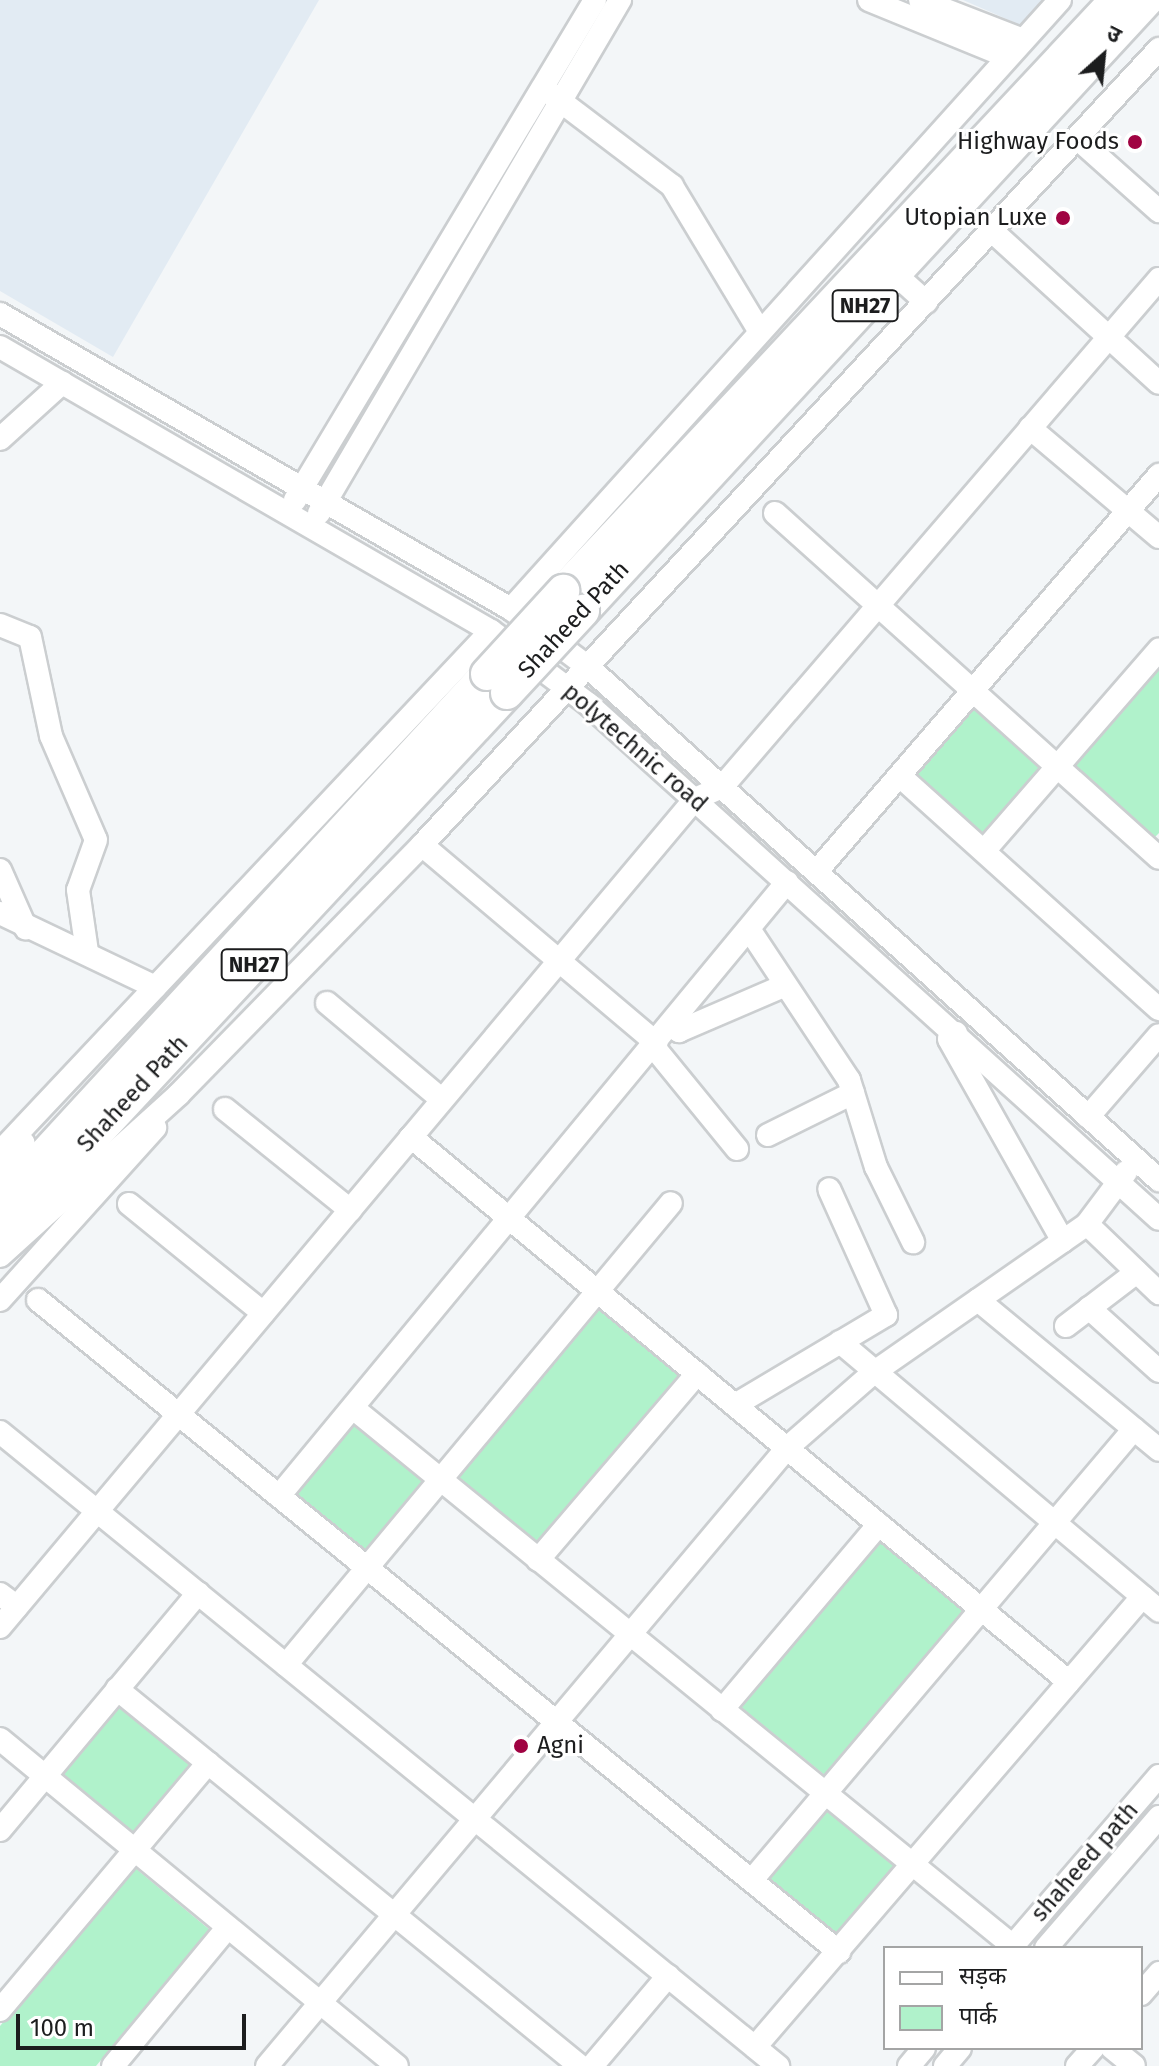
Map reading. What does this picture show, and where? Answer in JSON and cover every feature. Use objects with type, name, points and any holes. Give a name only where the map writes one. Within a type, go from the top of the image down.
[{"type":"highway","name":"Shaheed Path","points":[[0,1237],[1116,0]]},
{"type":"highway","name":"Shaheed Path","points":[[573,601],[1147,0]]},
{"type":"highway","name":"Shaheed Path","points":[[0,1203],[497,684]]},
{"type":"street","points":[[311,528],[553,95],[595,0]]},
{"type":"street","points":[[288,513],[553,95],[620,0]]},
{"type":"street","points":[[869,0],[1008,57]]},
{"type":"street","points":[[920,0],[1023,40]]},
{"type":"street","points":[[511,609],[760,332],[857,239],[1008,57],[1060,0]]},
{"type":"street","points":[[0,1256],[37,1219],[179,1094],[422,845],[1159,49]]},
{"type":"street","points":[[553,95],[672,186],[760,332]]},
{"type":"street","points":[[1077,138],[1159,211]]},
{"type":"street","points":[[991,230],[1159,383]]},
{"type":"street","points":[[0,1627],[8,1600],[97,1511],[695,799],[722,787],[1159,279]]},
{"type":"street","points":[[906,284],[926,302]]},
{"type":"street","points":[[0,314],[511,609],[588,667],[1159,1180]]},
{"type":"street","name":"polytechnic road","points":[[0,347],[491,631],[568,688],[956,1033],[1159,1219]]},
{"type":"street","points":[[105,408],[119,382]]},
{"type":"street","points":[[0,439],[62,383]]},
{"type":"street","points":[[1030,428],[1159,537]]},
{"type":"street","points":[[816,872],[1159,475]]},
{"type":"street","points":[[775,513],[1159,856]]},
{"type":"street","points":[[0,625],[30,637],[51,736],[96,840],[78,890],[87,952]]},
{"type":"street","points":[[0,1152],[155,987],[281,866],[491,631]]},
{"type":"street","points":[[984,851],[1159,650]]},
{"type":"street","points":[[901,777],[1159,1009]]},
{"type":"street","points":[[422,845],[654,1044],[737,1149]]},
{"type":"street","points":[[0,870],[26,929]]},
{"type":"street","points":[[279,1496],[512,1220],[787,882]]},
{"type":"street","points":[[325,906],[345,925]]},
{"type":"street","points":[[0,913],[26,929],[87,952],[155,987]]},
{"type":"street","points":[[749,929],[853,1093],[876,1167],[913,1242]]},
{"type":"street","points":[[670,1025],[679,1031],[786,985]]},
{"type":"street","points":[[327,1003],[442,1100]]},
{"type":"street","points":[[956,1033],[949,1039],[1063,1241]]},
{"type":"street","points":[[1088,1117],[1159,1035]]},
{"type":"street","points":[[0,1174],[64,1084]]},
{"type":"street","points":[[768,1135],[853,1093]]},
{"type":"street","points":[[0,1300],[58,1237],[179,1094]]},
{"type":"street","points":[[225,1109],[350,1210]]},
{"type":"street","points":[[411,1137],[1069,1682]]},
{"type":"street","points":[[267,2066],[787,1448],[873,1373],[1087,1224],[1121,1185],[1131,1155]]},
{"type":"street","points":[[735,1405],[886,1315],[829,1189]]},
{"type":"street","points":[[286,1665],[671,1203]]},
{"type":"street","points":[[129,1204],[263,1313]]},
{"type":"street","points":[[37,1219],[58,1237]]},
{"type":"street","points":[[1087,1224],[1159,1293]]},
{"type":"street","points":[[1066,1326],[1137,1272]]},
{"type":"street","points":[[38,1300],[839,1952]]},
{"type":"street","points":[[978,1300],[1159,1450]]},
{"type":"street","points":[[1089,1308],[1159,1371]]},
{"type":"street","points":[[755,2047],[1069,1682],[1150,1604],[840,1342]]},
{"type":"street","points":[[538,1560],[697,1374]]},
{"type":"street","points":[[353,1408],[1011,1946]]},
{"type":"street","points":[[752,1880],[1052,1522],[1134,1429]]},
{"type":"street","points":[[0,1432],[778,2066]]},
{"type":"street","points":[[722,1710],[879,1524]]},
{"type":"street","points":[[0,1830],[198,1593]]},
{"type":"street","points":[[117,1689],[580,2066]]},
{"type":"street","points":[[0,1739],[397,2066]]},
{"type":"street","points":[[0,2010],[208,1763]]},
{"type":"street","name":"shaheed path","points":[[1013,1946],[1159,1776]]},
{"type":"street","points":[[1048,1946],[1159,1817]]},
{"type":"street","points":[[113,2066],[228,1927]]},
{"type":"street","points":[[1143,1992],[1159,1973]]},
{"type":"street","points":[[592,2066],[668,1976]]},
{"type":"street","points":[[909,2066],[922,2050]]},
{"type":"street","points":[[945,2066],[958,2050]]},
{"type":"street","points":[[1077,2066],[1091,2050]]},
{"type":"street","points":[[1114,2050],[1134,2066]]},
{"type":"shaded area","points":[[0,0],[319,0],[113,357],[0,291]]},
{"type":"shaded area","points":[[963,0],[1043,0],[1020,25]]},
{"type":"green space","points":[[1159,665],[1159,833],[1154,838],[1071,767]]},
{"type":"green space","points":[[972,705],[1043,767],[981,838],[910,776]]},
{"type":"green space","points":[[601,1308],[681,1375],[538,1545],[458,1478]]},
{"type":"green space","points":[[355,1419],[427,1478],[367,1551],[295,1493]]},
{"type":"green space","points":[[878,1539],[964,1609],[828,1777],[741,1708]]},
{"type":"green space","points":[[120,1703],[192,1762],[132,1835],[60,1777]]},
{"type":"green space","points":[[828,1804],[898,1863],[836,1937],[766,1878]]},
{"type":"green space","points":[[134,1867],[210,1930],[96,2066],[0,2066],[0,2026]]},
{"type":"place","name":"Highway Foods","points":[[1135,142]]},
{"type":"place","name":"Utopian Luxe","points":[[1063,218]]},
{"type":"place","name":"Agni","points":[[521,1746]]}]
